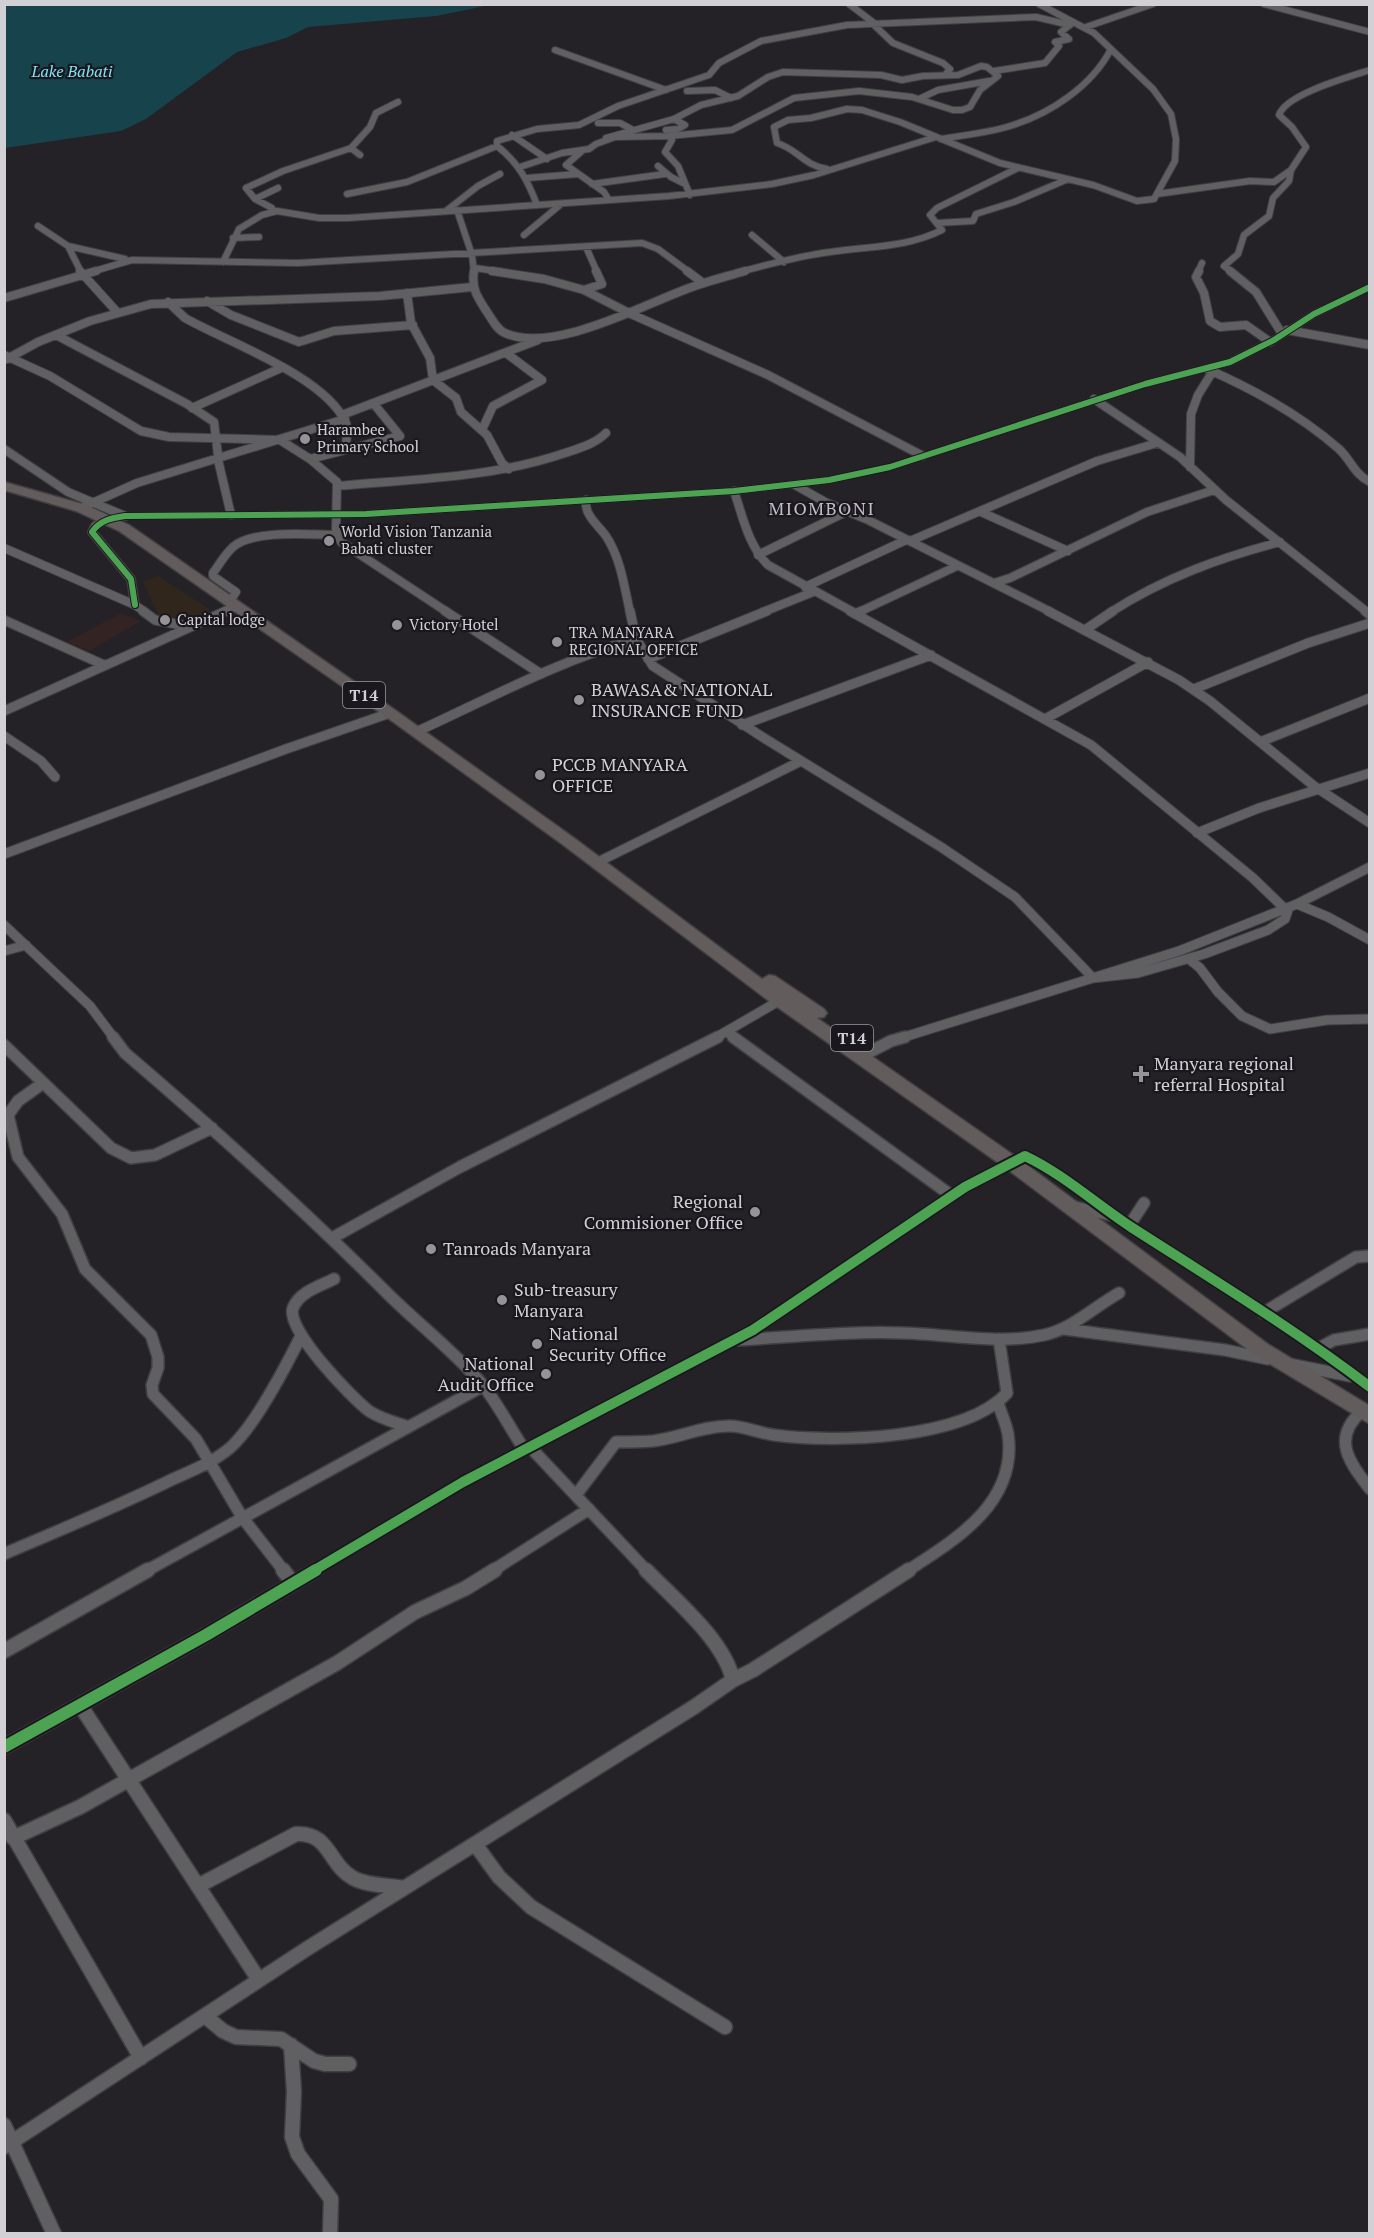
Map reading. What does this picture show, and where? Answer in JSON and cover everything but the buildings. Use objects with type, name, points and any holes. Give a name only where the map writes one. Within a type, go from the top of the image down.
[{"type":"highway","name":"T14","points":[[4,486],[87,505],[124,528],[390,713],[703,941],[866,1054],[1280,1362],[1365,1414]]},
{"type":"street","points":[[849,4],[873,23],[890,42],[948,66],[950,71],[945,75]]},
{"type":"street","points":[[830,170],[810,165],[797,157],[790,147],[777,143],[774,128],[788,120],[855,109],[877,114],[987,159],[1105,189],[1137,201],[1150,201],[1157,194],[1175,161],[1174,120],[1153,90],[1094,33],[1039,4]]},
{"type":"street","points":[[1086,27],[1153,4]]},
{"type":"street","points":[[1264,4],[1370,32]]},
{"type":"street","points":[[497,146],[497,141],[512,135],[543,128],[579,125],[614,107],[709,75],[719,63],[761,41],[847,25],[1036,17],[1094,33]]},
{"type":"street","points":[[994,71],[1030,67],[1047,62],[1059,46],[1055,42],[1069,39],[1061,32],[1070,25]]},
{"type":"street","points":[[222,262],[233,238],[249,221],[273,212],[331,218],[690,195],[787,182],[939,138],[1010,126],[1064,100],[1101,69],[1110,49]]},
{"type":"street","points":[[555,50],[612,68],[666,90]]},
{"type":"street","points":[[606,138],[669,136],[738,128],[794,98],[859,91],[919,99],[953,110],[967,109],[980,90],[998,76],[987,67],[977,66],[964,73],[902,80],[875,75],[783,72],[768,77],[742,94],[708,103],[674,119],[606,138],[582,150],[566,164],[604,192],[609,200]]},
{"type":"street","points":[[1157,194],[1250,181],[1274,182],[1291,170],[1306,147],[1292,127],[1279,115],[1281,109],[1313,89],[1370,70]]},
{"type":"street","points":[[881,95],[926,94],[995,80]]},
{"type":"street","points":[[674,88],[687,91],[715,90],[731,98]]},
{"type":"street","points":[[687,91],[708,103]]},
{"type":"street","points":[[919,99],[926,94]]},
{"type":"street","points":[[273,212],[268,205],[255,199],[246,189],[351,147],[370,126],[376,113],[398,102]]},
{"type":"street","points":[[674,119],[685,124],[680,128]]},
{"type":"street","points":[[598,123],[620,123],[633,130]]},
{"type":"street","points":[[642,128],[671,130],[738,128]]},
{"type":"street","points":[[512,135],[547,159]]},
{"type":"street","points":[[669,136],[672,140],[665,152],[678,166],[690,195]]},
{"type":"street","points":[[497,146],[513,157],[527,178],[537,205]]},
{"type":"street","points":[[347,194],[407,182],[497,146]]},
{"type":"street","points":[[351,147],[360,155]]},
{"type":"street","points":[[519,167],[562,153],[582,150]]},
{"type":"street","points":[[658,166],[665,174],[685,184]]},
{"type":"street","points":[[87,505],[137,483],[344,417],[543,338],[631,314],[650,303],[703,283],[841,250],[896,246],[940,231],[942,228],[930,215],[937,208],[1018,168]]},
{"type":"street","points":[[1291,170],[1289,181],[1273,198],[1269,216],[1244,235],[1238,254],[1224,267],[1256,292],[1285,332],[1370,345]]},
{"type":"street","points":[[446,211],[478,186],[500,174]]},
{"type":"street","points":[[527,178],[578,174]]},
{"type":"street","points":[[592,184],[665,174]]},
{"type":"street","points":[[937,223],[973,221],[975,215],[1014,202],[1068,179]]},
{"type":"street","points":[[255,199],[278,188]]},
{"type":"street","points":[[524,235],[536,228],[549,212],[563,204]]},
{"type":"street","points":[[457,210],[475,267],[472,287],[498,330],[517,338],[543,338]]},
{"type":"street","points":[[38,226],[68,246],[132,260],[298,263],[650,244],[703,283]]},
{"type":"street","points":[[752,235],[784,262]]},
{"type":"street","points":[[233,238],[259,237]]},
{"type":"street","points":[[68,246],[82,275],[117,312]]},
{"type":"street","points":[[584,290],[602,284],[586,248]]},
{"type":"street","points":[[4,298],[132,260]]},
{"type":"street","points":[[1203,263],[1196,277],[1204,293],[1210,321],[1220,327],[1246,325],[1270,342]]},
{"type":"street","points":[[475,267],[544,279],[584,290],[631,314],[768,375],[923,456]]},
{"type":"street","points":[[135,604],[131,579],[92,532],[95,526],[107,519],[125,516],[336,516],[734,491],[795,485],[866,473],[1154,381],[1210,370],[1270,342],[1314,314],[1370,286]]},
{"type":"street","points":[[6,358],[56,335],[117,312],[147,304],[407,293],[472,287]]},
{"type":"street","points":[[407,293],[413,326],[431,359],[433,380],[458,401],[461,412],[482,430],[494,444],[502,463],[510,469]]},
{"type":"street","points":[[207,301],[231,315],[299,342],[334,331],[413,326]]},
{"type":"street","points":[[168,302],[182,315],[315,386],[344,417],[349,435],[345,450]]},
{"type":"street","points":[[56,335],[214,422],[218,458],[231,515]]},
{"type":"street","points":[[482,430],[489,420],[490,409],[493,406],[542,381],[507,353]]},
{"type":"street","points":[[6,358],[57,380],[141,431],[169,437],[214,436],[285,442],[334,478],[338,486],[336,516],[338,535],[349,548],[541,674]]},
{"type":"street","points":[[192,408],[281,368]]},
{"type":"street","points":[[1191,467],[1191,414],[1210,370]]},
{"type":"street","points":[[1210,370],[1263,398],[1306,426],[1340,451],[1354,474],[1370,482]]},
{"type":"street","points":[[1094,399],[1180,457],[1214,490],[1370,615]]},
{"type":"street","points":[[310,459],[400,436],[375,404]]},
{"type":"street","points":[[338,486],[510,469],[597,442],[606,433]]},
{"type":"street","points":[[648,659],[809,589],[908,540],[981,512],[1097,461],[1157,443]]},
{"type":"street","points":[[4,449],[87,505],[125,516]]},
{"type":"street","points":[[795,485],[827,503],[849,511],[994,583],[1148,662],[1194,689],[1319,789],[1370,823]]},
{"type":"street","points":[[994,583],[1068,551],[1147,512],[1214,490]]},
{"type":"street","points":[[734,491],[751,542],[758,555],[768,565],[1091,745],[1117,763],[1197,833],[1290,906],[1328,917],[1370,940]]},
{"type":"street","points":[[586,500],[585,506],[589,515],[611,544],[618,558],[636,639],[648,659],[660,672],[941,847],[1015,897],[1093,978],[1120,977],[1150,971],[1189,958],[1277,925],[1285,919],[1290,906]]},
{"type":"street","points":[[758,555],[849,511]]},
{"type":"street","points":[[981,512],[1068,551]]},
{"type":"street","points":[[4,711],[234,604],[236,592],[213,576],[213,573],[240,542],[286,535],[338,535]]},
{"type":"street","points":[[1085,630],[1106,615],[1179,575],[1215,560],[1280,542]]},
{"type":"street","points":[[4,548],[135,604],[160,622],[190,626]]},
{"type":"street","points":[[855,614],[957,566]]},
{"type":"street","points":[[4,620],[105,665]]},
{"type":"street","points":[[1194,689],[1308,643],[1370,623]]},
{"type":"street","points":[[416,732],[541,674],[614,645],[636,639]]},
{"type":"street","points":[[742,724],[802,705],[931,655]]},
{"type":"street","points":[[1045,719],[1148,662]]},
{"type":"street","points":[[1260,742],[1370,698]]},
{"type":"street","points":[[4,855],[286,749],[390,713]]},
{"type":"street","points":[[4,736],[41,761],[55,777]]},
{"type":"street","points":[[596,862],[801,761]]},
{"type":"street","points":[[1197,833],[1259,808],[1370,773]]},
{"type":"street","points":[[866,1054],[891,1041],[1179,951],[1290,906],[1370,867]]},
{"type":"street","points":[[4,925],[90,1006],[125,1053],[212,1128],[332,1238],[400,1307],[453,1353],[483,1386],[527,1448],[589,1509],[701,1628],[718,1648],[732,1673],[733,1680]]},
{"type":"street","points":[[4,951],[26,945]]},
{"type":"street","points":[[1189,958],[1242,1016],[1259,1026],[1270,1029],[1327,1020],[1370,1019]]},
{"type":"street","points":[[332,1238],[460,1167],[727,1032],[755,1013],[786,997]]},
{"type":"street","points":[[727,1032],[952,1196]]},
{"type":"street","points":[[4,1045],[81,1116],[111,1148],[131,1158],[155,1155],[212,1128]]},
{"type":"street","points":[[43,1083],[14,1103],[9,1110],[8,1115],[18,1157],[62,1214],[85,1269],[151,1335],[158,1357],[153,1394],[196,1439],[242,1517],[293,1583]]},
{"type":"street","points":[[4,1748],[293,1583],[463,1482],[770,1319],[833,1274],[977,1179],[1013,1164],[1025,1156],[1318,1348],[1370,1387]]},
{"type":"street","points":[[1130,1226],[1144,1203]]},
{"type":"street","points":[[1069,1206],[1115,1216]]},
{"type":"street","points":[[1263,1313],[1356,1257],[1370,1256]]},
{"type":"street","points":[[334,1279],[309,1292],[296,1302],[292,1318],[301,1336],[320,1361],[368,1410],[408,1427]]},
{"type":"street","points":[[1064,1329],[1089,1310],[1119,1293]]},
{"type":"street","points":[[732,1340],[860,1334],[999,1339],[1044,1334],[1064,1329],[1225,1350],[1354,1377]]},
{"type":"street","points":[[1318,1348],[1334,1340],[1370,1334]]},
{"type":"street","points":[[4,1554],[147,1492],[211,1461],[240,1438],[284,1372],[301,1336]]},
{"type":"street","points":[[576,1496],[616,1442],[661,1440],[701,1428],[729,1426],[746,1427],[771,1435],[797,1437],[892,1437],[951,1423],[985,1410],[998,1403],[1007,1393],[999,1339]]},
{"type":"street","points":[[6,1645],[483,1386]]},
{"type":"street","points":[[9,2144],[259,1980],[694,1707],[733,1680],[753,1670],[958,1538],[989,1508],[1007,1465],[1008,1433],[998,1403]]},
{"type":"street","points":[[1365,1414],[1350,1420],[1345,1431],[1345,1449],[1353,1466],[1370,1489]]},
{"type":"street","points":[[14,1838],[80,1807],[337,1663],[415,1612],[466,1588],[589,1509]]},
{"type":"street","points":[[80,1706],[259,1980]]},
{"type":"street","points":[[4,1820],[141,2058]]},
{"type":"street","points":[[198,1886],[303,1832],[320,1839],[354,1878],[404,1888]]},
{"type":"street","points":[[475,1844],[499,1877],[531,1907],[725,2027]]},
{"type":"street","points":[[205,2016],[223,2031],[236,2037],[281,2039],[314,2061],[325,2064],[349,2064]]},
{"type":"street","points":[[291,2045],[294,2092],[292,2137],[298,2154],[331,2199],[330,2234]]},
{"type":"street","points":[[4,2125],[9,2144],[54,2234]]},
{"type":"shaded area","points":[[158,576],[209,609],[208,614],[190,622],[158,615],[143,582]]},
{"type":"shaded area","points":[[121,613],[141,621],[89,651],[67,642]]},
{"type":"water","name":"Lake Babati","points":[[4,5],[490,5],[436,16],[308,27],[286,38],[237,52],[146,119],[121,131],[5,148]]},
{"type":"cycle path","points":[[135,605],[131,579],[92,532],[98,524],[106,520],[125,516],[366,514],[734,491],[829,480],[890,467],[1145,384],[1230,362],[1274,340],[1314,314],[1370,287]]},
{"type":"cycle path","points":[[4,1747],[206,1635],[463,1482],[753,1330],[965,1187],[1025,1156],[1042,1164],[1115,1216],[1319,1348],[1370,1387]]},
{"type":"place","name":"Harambee Primary School","points":[[305,439]]},
{"type":"place","name":"World Vision Tanzania Babati cluster","points":[[329,541]]},
{"type":"place","name":"Capital lodge","points":[[165,620]]},
{"type":"place","name":"Victory Hotel","points":[[397,625]]},
{"type":"place","name":"TRA MANYARA REGIONAL OFFICE","points":[[557,642]]},
{"type":"place","name":"BAWASA& NATIONAL INSURANCE FUND","points":[[579,700]]},
{"type":"place","name":"PCCB MANYARA OFFICE","points":[[540,775]]},
{"type":"place","name":"Manyara regional referral Hospital","points":[[1141,1074]]},
{"type":"place","name":"Regional Commisioner Office","points":[[755,1212]]},
{"type":"place","name":"Tanroads Manyara","points":[[431,1249]]},
{"type":"place","name":"Sub-treasury Manyara","points":[[502,1300]]},
{"type":"place","name":"National Security Office","points":[[537,1344]]},
{"type":"place","name":"National Audit Office","points":[[546,1374]]},
{"type":"district","name":"MIOMBONI","points":[[822,509]]}]
